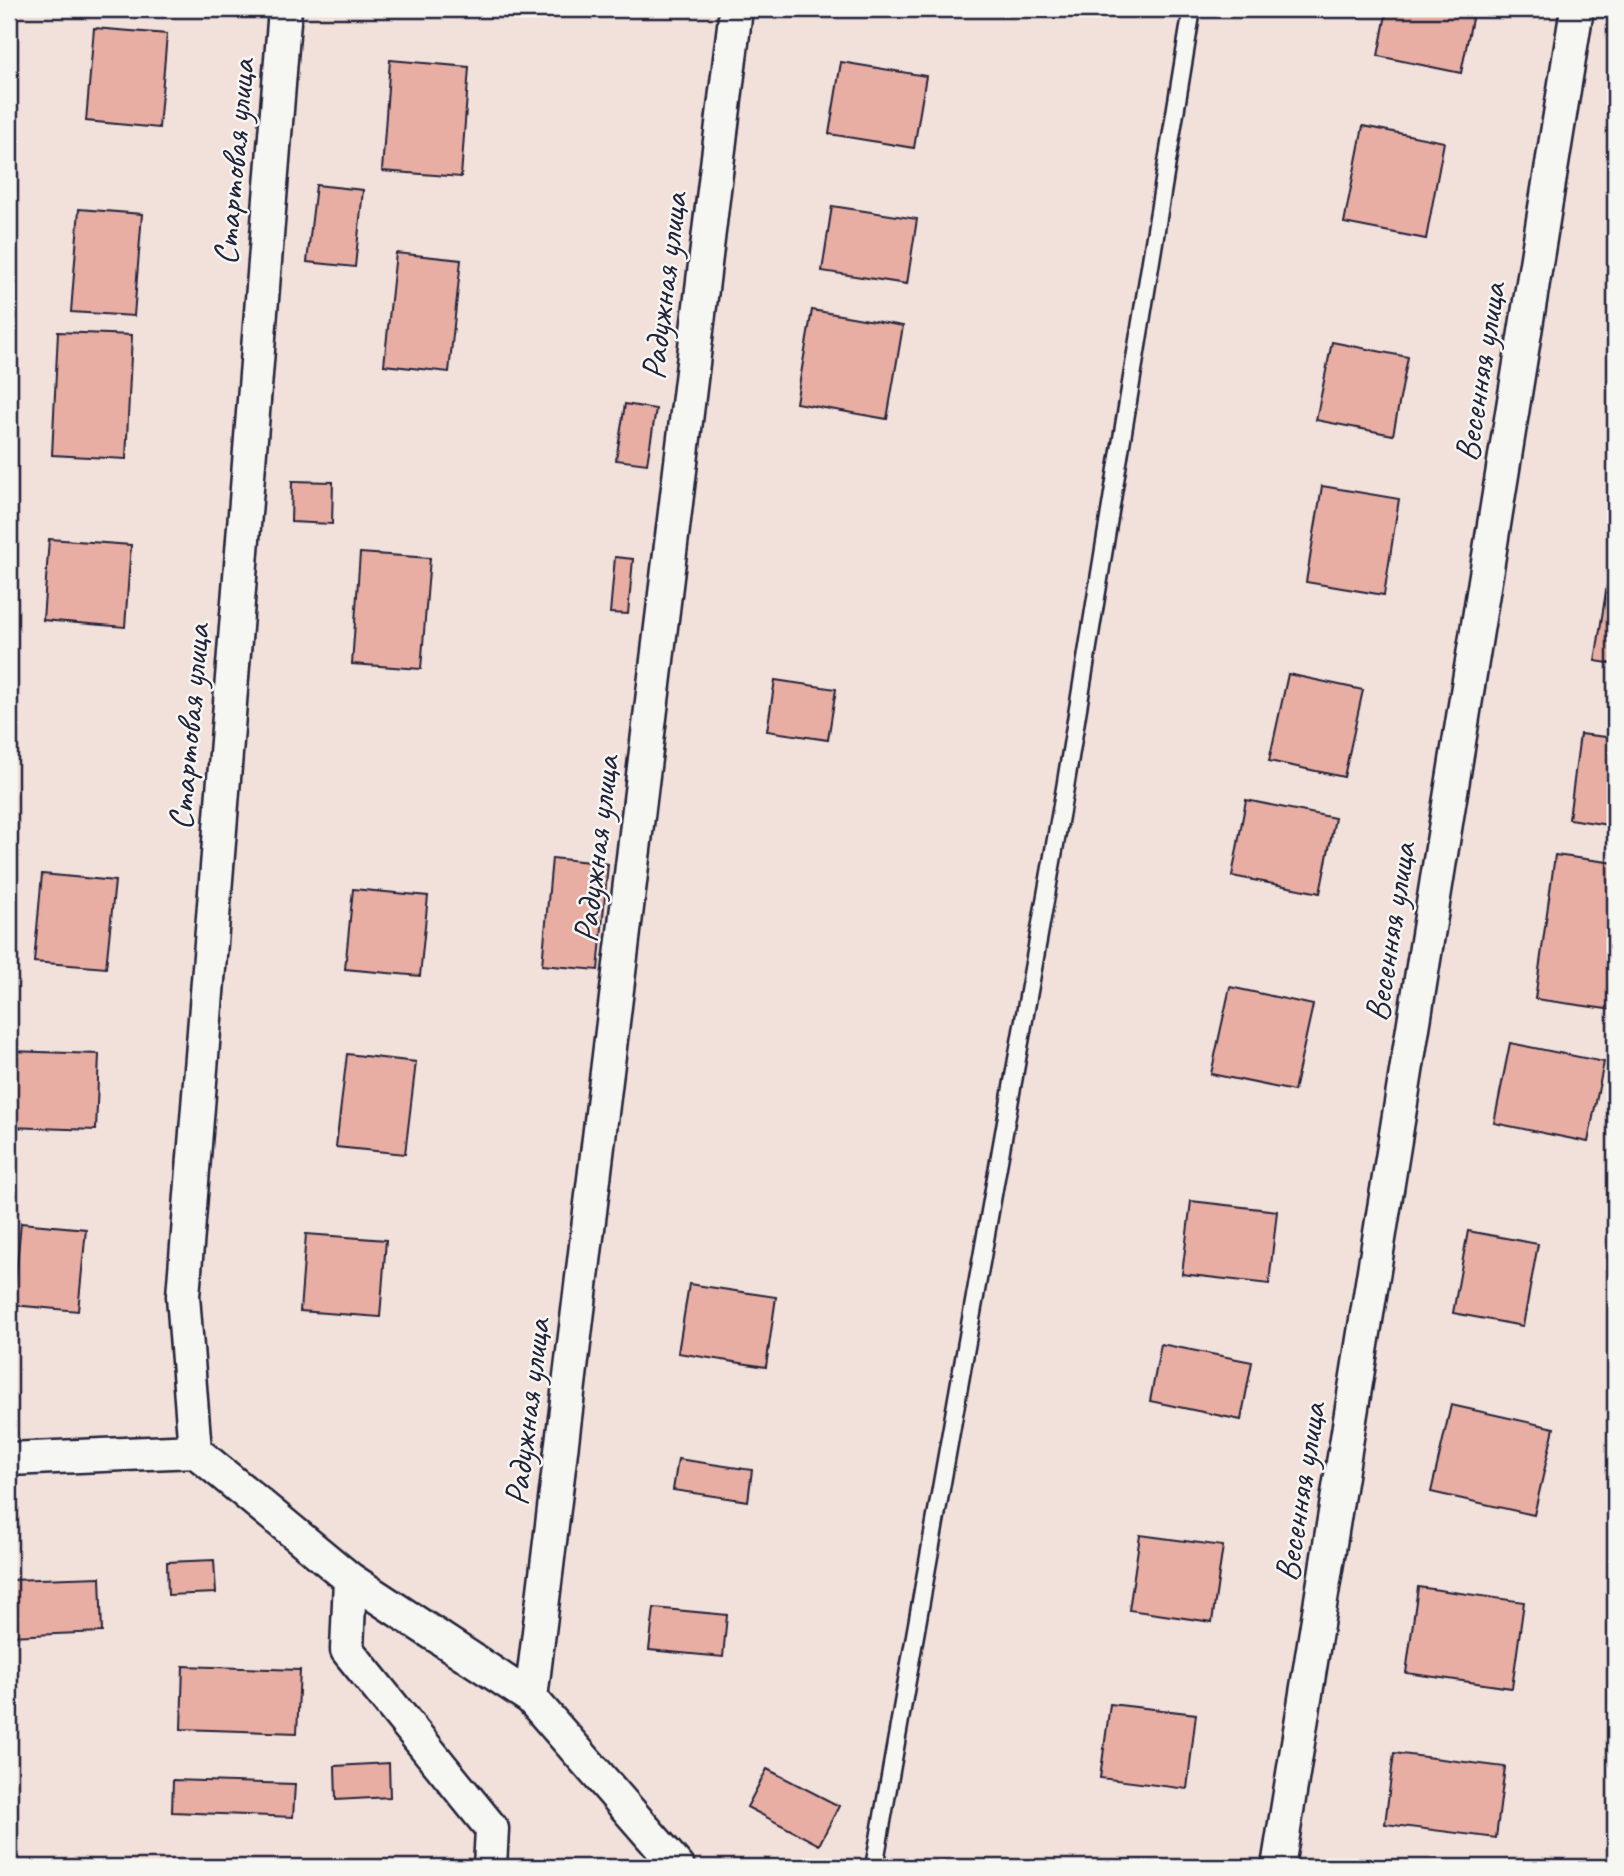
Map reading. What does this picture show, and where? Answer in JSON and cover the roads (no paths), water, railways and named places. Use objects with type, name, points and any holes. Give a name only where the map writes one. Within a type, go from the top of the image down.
[{"type":"street","name":"Стартовая улица","points":[[195,1451],[183,1296],[285,9]]},
{"type":"street","name":"Радужная улица","points":[[531,1698],[736,9]]},
{"type":"street","name":"Весенняя улица","points":[[1278,1867],[1577,9]]},
{"type":"street","points":[[9,1459],[195,1451],[350,1579],[531,1698],[678,1867]]},
{"type":"street","points":[[350,1579],[347,1650],[492,1829],[490,1867]]},
{"type":"lane","points":[[874,1867],[1065,788],[1192,9]]}]
